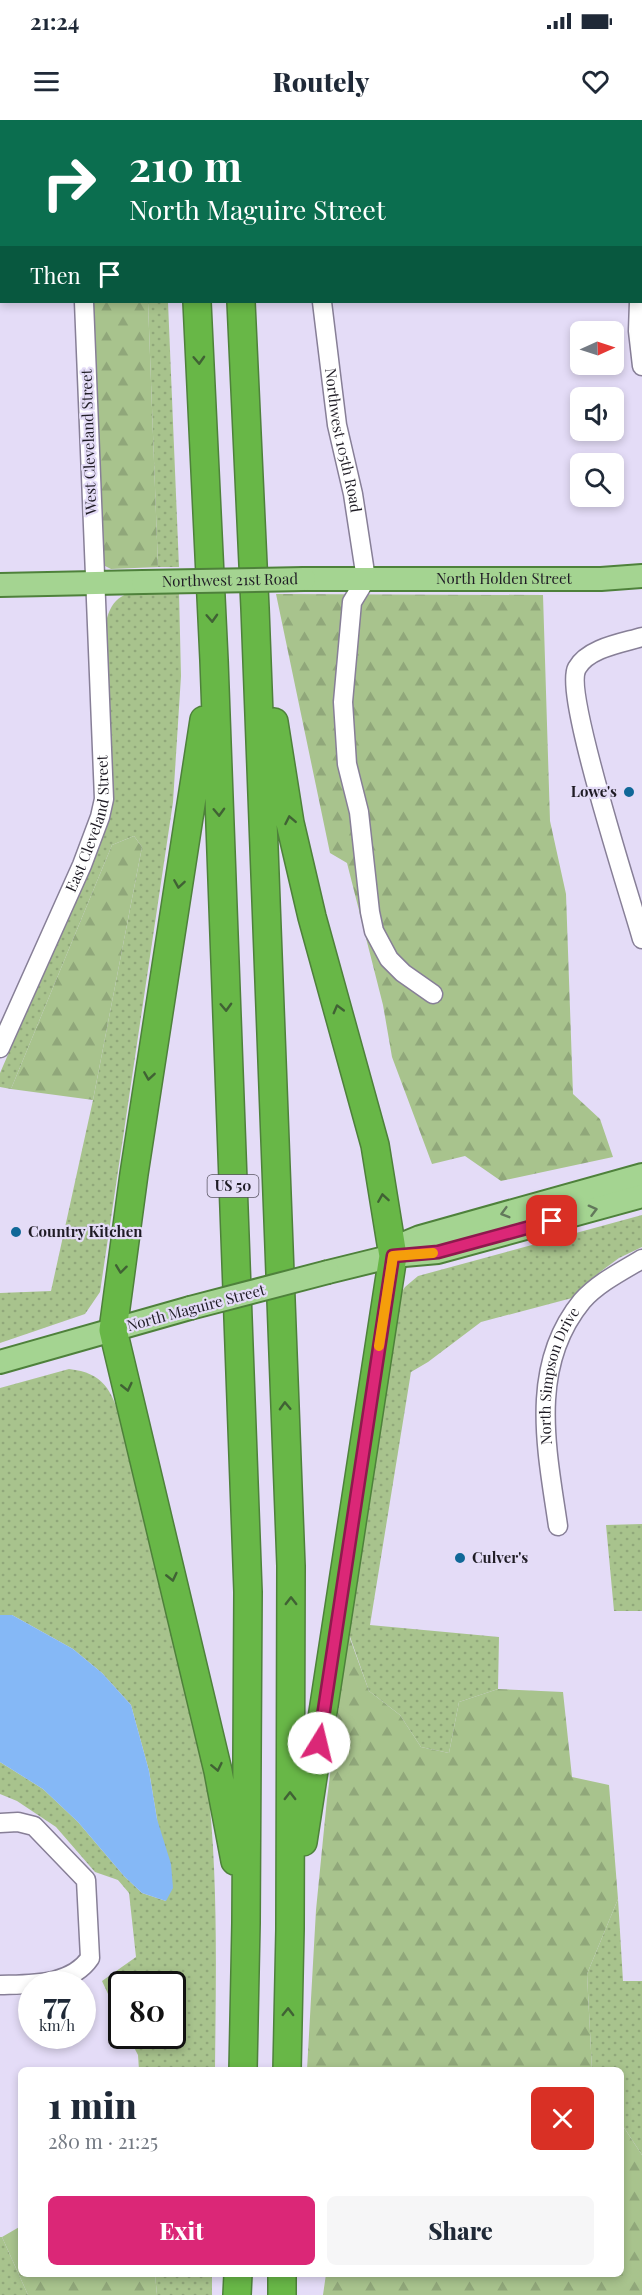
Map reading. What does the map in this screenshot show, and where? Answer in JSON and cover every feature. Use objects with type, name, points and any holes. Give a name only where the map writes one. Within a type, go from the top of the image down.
[{"type":"highway","name":"US 50","points":[[197,303],[214,660],[248,1592],[243,2067]]},
{"type":"highway","name":"US 50","points":[[241,303],[255,608],[291,1566],[290,1929],[287,2067]]},
{"type":"highway","points":[[255,608],[290,823],[312,917],[375,1145],[393,1256],[290,1929]]},
{"type":"highway","points":[[214,660],[134,1174],[113,1330],[218,1771],[246,1923]]},
{"type":"highway","points":[[237,2295],[238,2277]]},
{"type":"highway","points":[[282,2277],[282,2295]]},
{"type":"main road","name":"North Holden Street","points":[[366,579],[601,579],[642,576]]},
{"type":"main road","name":"Northwest 21st Road","points":[[94,583],[366,579]]},
{"type":"main road","points":[[0,585],[94,583]]},
{"type":"main road","name":"North Maguire Street","points":[[393,1256],[408,1242],[420,1237],[642,1175]]},
{"type":"main road","name":"North Maguire Street","points":[[0,1362],[328,1272],[393,1256],[438,1252],[642,1196]]},
{"type":"street","name":"West Cleveland Street","points":[[84,303],[90,415],[94,583]]},
{"type":"street","name":"Northwest 105th Road","points":[[322,303],[337,425],[353,494],[366,579]]},
{"type":"street","points":[[639,303],[638,331],[642,366]]},
{"type":"street","points":[[366,579],[352,602],[343,702],[347,764],[359,812],[370,912],[374,931],[389,959],[403,973],[433,994]]},
{"type":"street","name":"East Cleveland Street","points":[[0,1048],[82,865],[100,817],[104,799],[94,583]]},
{"type":"street","points":[[642,637],[603,650],[582,661],[575,671],[574,687],[587,749],[639,918],[642,939]]},
{"type":"street","name":"North Simpson Drive","points":[[558,1526],[544,1419],[544,1397],[556,1346],[583,1300],[600,1285],[642,1259]]},
{"type":"street","points":[[0,1823],[18,1822],[34,1826],[86,1880],[90,1958],[83,1968],[51,1982],[0,1985]]},
{"type":"green space","points":[[92,303],[148,303],[158,567],[111,569],[103,565]]},
{"type":"green space","points":[[148,303],[168,303],[179,567],[158,567]]},
{"type":"green space","points":[[144,591],[179,592],[181,676],[173,802],[100,1292],[85,1314],[0,1343],[0,1293],[51,1291],[93,1100],[142,847],[134,836],[112,845],[11,1089],[0,1087],[0,1073],[103,836],[111,808],[106,623],[110,610],[124,595]]},
{"type":"green space","points":[[276,594],[543,595],[550,821],[566,894],[573,1094],[600,1119],[613,1157],[501,1181],[465,1156],[432,1164],[392,1057],[383,1005],[347,863],[330,853]]},
{"type":"green space","points":[[134,836],[142,847],[93,1100],[11,1089],[112,845]]},
{"type":"green space","points":[[642,1215],[642,1247],[619,1258],[572,1298],[481,1322],[411,1372],[370,1625],[499,1637],[498,1689],[459,1702],[449,1753],[421,1747],[400,1715],[369,1691],[349,1634],[339,1708],[332,1709],[399,1296],[405,1287],[418,1276]]},
{"type":"green space","points":[[69,1369],[90,1374],[98,1379],[109,1392],[121,1420],[203,1749],[214,1869],[215,2067],[139,2067],[135,2049],[186,2049],[186,1971],[116,1971],[136,1957],[129,1893],[118,1880],[95,1872],[56,1827],[17,1801],[0,1794],[0,1762],[43,1789],[78,1822],[124,1876],[142,1893],[166,1901],[149,1771],[131,1705],[102,1673],[73,1649],[12,1615],[0,1615],[0,1388]]},
{"type":"green space","points":[[642,1524],[642,1611],[614,1611],[606,1525]]},
{"type":"green space","points":[[348,1633],[369,1691],[400,1715],[421,1747],[449,1753],[459,1702],[498,1689],[563,1692],[572,1777],[609,1785],[618,1899],[587,1974],[592,2067],[307,2067],[316,1910],[327,1799]]},
{"type":"green space","points":[[618,1899],[623,1981],[642,1981],[642,2155],[624,2128],[624,2067],[592,2067],[587,1974]]},
{"type":"green space","points":[[108,1977],[108,1994],[102,1981]]},
{"type":"green space","points":[[624,2128],[642,2155],[642,2295],[323,2295],[326,2277],[624,2277]]},
{"type":"green space","points":[[18,2228],[18,2273],[2,2237]]},
{"type":"green space","points":[[0,2237],[2,2237],[28,2295],[0,2295]]},
{"type":"green space","points":[[20,2277],[155,2277],[157,2295],[28,2295]]},
{"type":"green space","points":[[155,2277],[212,2277],[212,2295],[157,2295]]},
{"type":"water","points":[[0,1615],[12,1615],[73,1649],[102,1673],[131,1705],[149,1771],[157,1819],[171,1864],[173,1888],[166,1901],[142,1893],[124,1876],[78,1822],[43,1789],[0,1762]]},
{"type":"slow traffic","points":[[379,1346],[393,1256],[433,1253]]},
{"type":"place","name":"Lowe's","points":[[629,792]]},
{"type":"place","name":"Country Kitchen","points":[[16,1232]]},
{"type":"place","name":"Culver's","points":[[460,1558]]},
{"type":"route","points":[[319,1743],[393,1256],[438,1252],[552,1221]]}]
